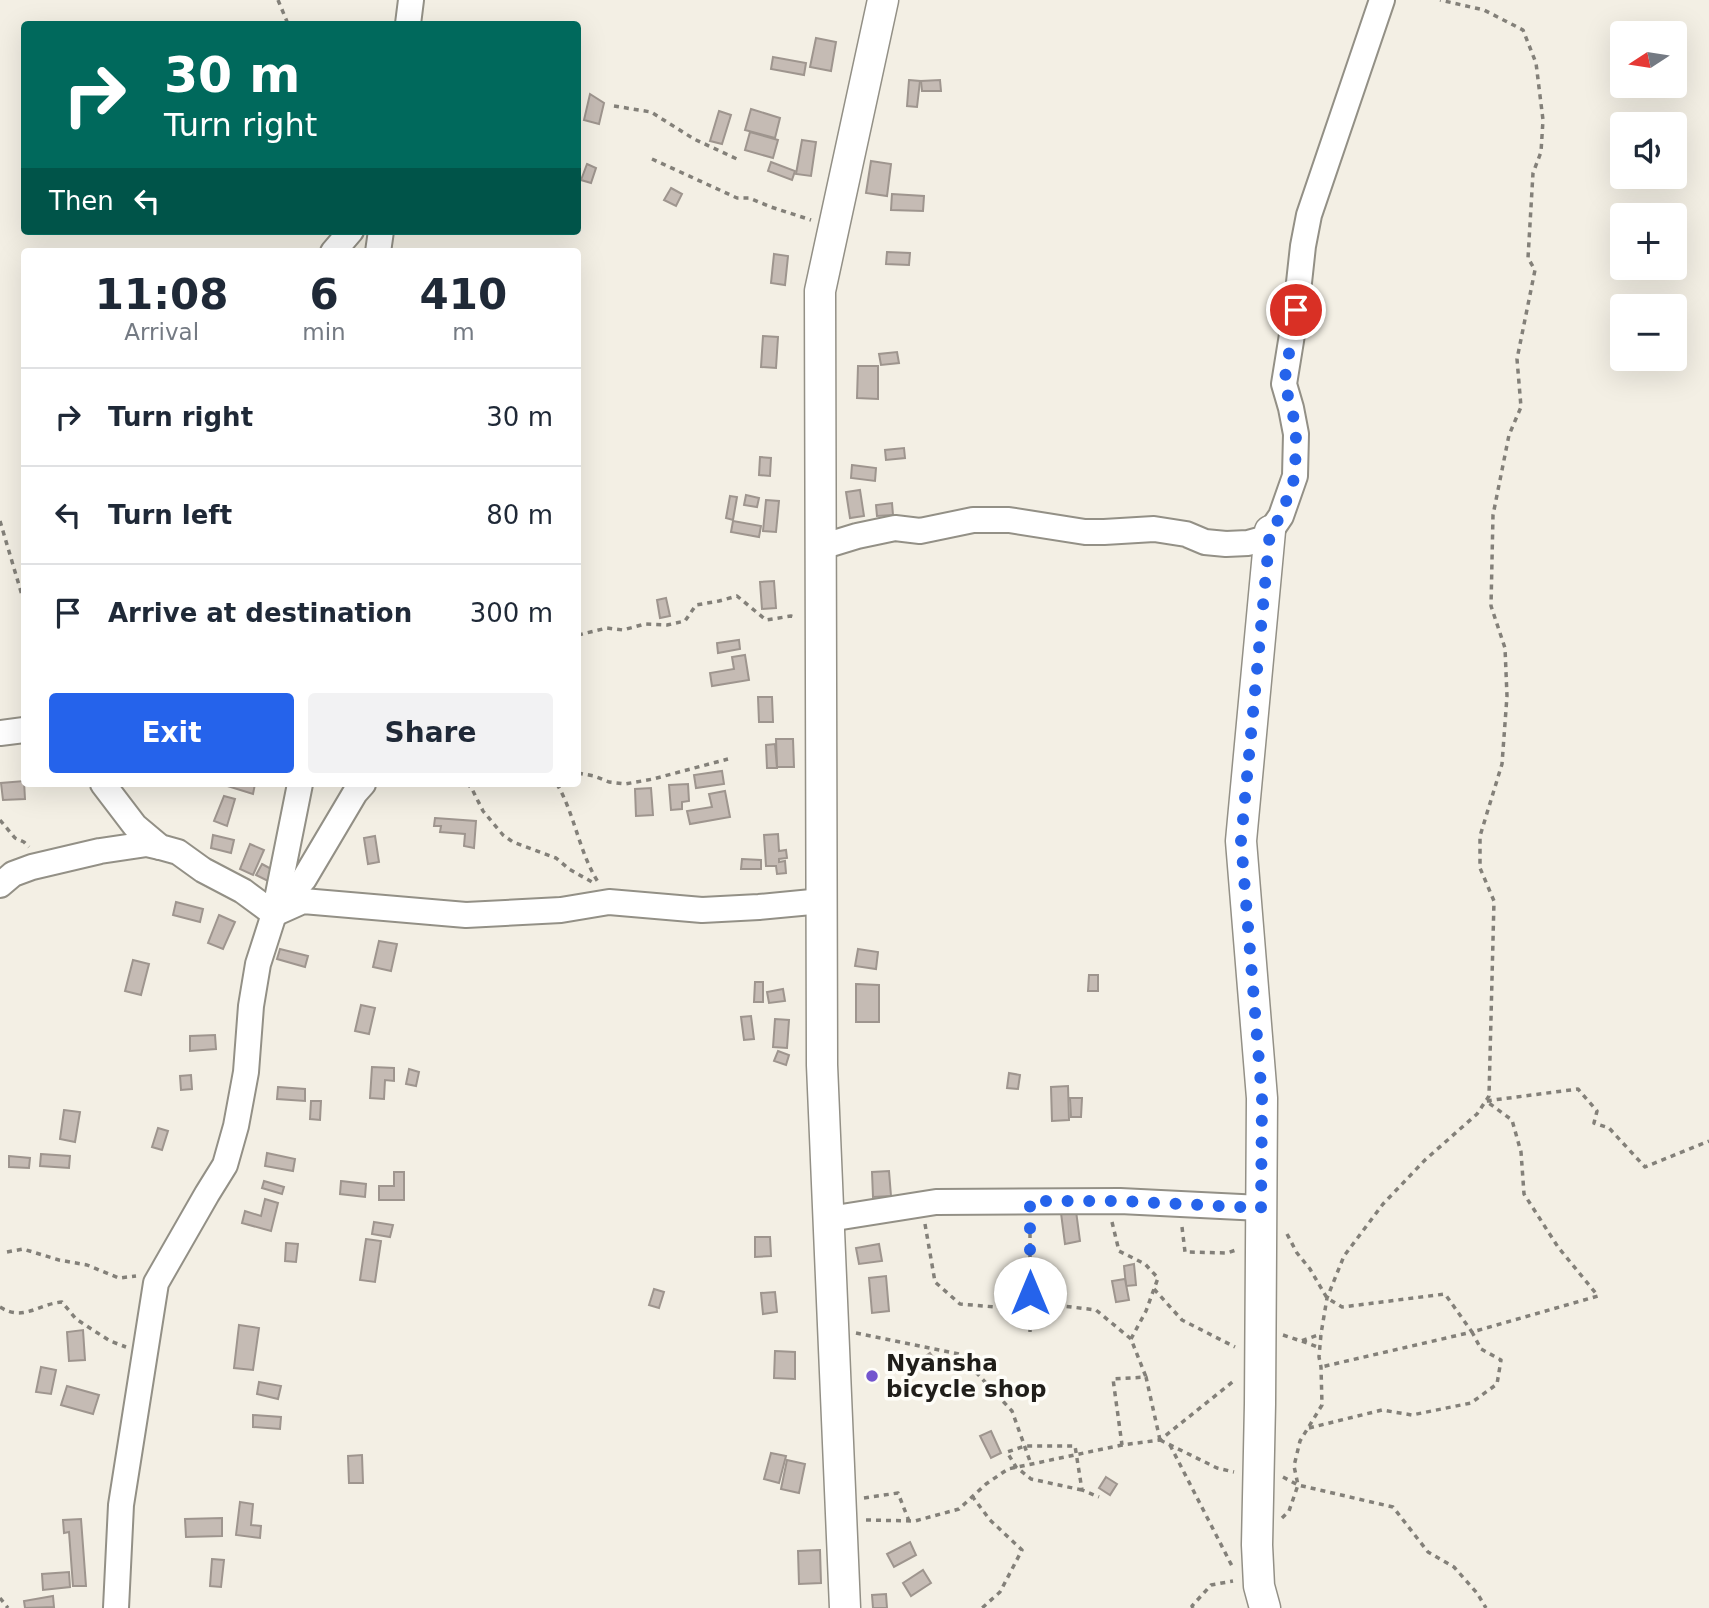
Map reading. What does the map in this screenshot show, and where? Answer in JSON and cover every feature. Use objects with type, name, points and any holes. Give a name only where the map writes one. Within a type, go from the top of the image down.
[{"type":"street","points":[[408,21],[411,0]]},
{"type":"street","points":[[845,1608],[822,1065],[820,290],[883,0]]},
{"type":"street","points":[[821,547],[895,528],[920,531],[973,520],[1009,520],[1104,532],[1154,529],[1186,534],[1205,542],[1226,544],[1248,544],[1266,538],[1281,516],[1295,476],[1296,434],[1292,408],[1284,384],[1309,215],[1382,0]]},
{"type":"street","points":[[1265,1608],[1259,1586],[1256,1545],[1262,1098],[1241,841],[1270,531]]},
{"type":"street","points":[[0,733],[21,730]]},
{"type":"street","points":[[105,787],[135,826],[160,847]]},
{"type":"street","points":[[116,1608],[121,1505],[156,1283],[225,1165],[236,1126],[246,1072],[251,1006],[258,964],[274,914],[299,787]]},
{"type":"street","points":[[274,914],[304,879],[361,787]]},
{"type":"street","points":[[0,885],[13,874],[35,867],[100,851],[147,844],[178,852],[203,870],[243,891],[274,914]]},
{"type":"street","points":[[274,914],[303,901],[466,915],[550,911],[609,902],[702,910],[822,901]]},
{"type":"street","points":[[829,1219],[936,1202],[1107,1201],[1261,1208]]},
{"type":"path","points":[[278,0],[287,21]]},
{"type":"path","points":[[1256,1545],[1289,1511],[1298,1485],[1294,1466],[1300,1441],[1322,1405],[1319,1357],[1321,1334],[1327,1298],[1343,1256],[1410,1174],[1477,1114],[1489,1096],[1494,901],[1480,868],[1480,836],[1502,764],[1507,696],[1505,648],[1491,606],[1493,515],[1509,435],[1521,407],[1517,359],[1535,270],[1528,258],[1533,173],[1541,152],[1543,120],[1536,63],[1523,30],[1485,10],[1440,0]]},
{"type":"path","points":[[614,106],[651,112],[694,139],[737,159]]},
{"type":"path","points":[[652,159],[737,198],[748,198],[833,227]]},
{"type":"path","points":[[0,521],[21,592]]},
{"type":"path","points":[[581,634],[607,628],[623,630],[645,624],[667,625],[685,621],[696,605],[737,596],[766,620],[792,616],[822,623]]},
{"type":"path","points":[[581,774],[625,784],[729,759]]},
{"type":"path","points":[[470,787],[483,811],[503,835],[513,842],[556,858],[569,869],[601,886],[589,869],[559,787]]},
{"type":"path","points":[[0,820],[15,838],[30,849],[35,867]]},
{"type":"path","points":[[1486,1101],[1578,1089],[1597,1111],[1594,1123],[1609,1128],[1645,1167],[1709,1140]]},
{"type":"path","points":[[1321,1367],[1472,1332],[1598,1296],[1558,1247],[1524,1194],[1521,1152],[1512,1120],[1486,1101]]},
{"type":"path","points":[[1030,1201],[1030,1332]]},
{"type":"path","points":[[1107,1201],[1119,1251],[1145,1264],[1158,1278],[1146,1311],[1131,1339]]},
{"type":"path","points":[[922,1203],[935,1282],[960,1304],[1030,1310]]},
{"type":"path","points":[[1179,1203],[1185,1252],[1227,1253],[1261,1244]]},
{"type":"path","points":[[1261,1208],[1284,1227],[1297,1254],[1310,1269],[1327,1298],[1342,1307],[1445,1294],[1481,1349],[1501,1360],[1497,1384],[1471,1403],[1412,1415],[1382,1410],[1308,1429]]},
{"type":"path","points":[[7,1252],[23,1250],[59,1261],[87,1265],[119,1278],[133,1278],[169,1259]]},
{"type":"path","points":[[1154,1289],[1182,1320],[1260,1350]]},
{"type":"path","points":[[1030,1293],[1047,1304],[1096,1310],[1131,1339],[1146,1377],[1160,1440]]},
{"type":"path","points":[[0,1307],[8,1312],[23,1314],[62,1302],[76,1319],[110,1341],[145,1354]]},
{"type":"path","points":[[833,1328],[958,1354],[1012,1411],[1031,1464]]},
{"type":"path","points":[[1301,1341],[1321,1334]]},
{"type":"path","points":[[1160,1440],[1260,1350],[1285,1335],[1320,1349]]},
{"type":"path","points":[[1122,1445],[1113,1379],[1146,1377]]},
{"type":"path","points":[[840,1510],[915,1521],[958,1509],[986,1483],[1008,1469],[1122,1445],[1160,1440],[1217,1468],[1258,1476],[1282,1476],[1298,1485],[1393,1507],[1428,1552],[1454,1567],[1477,1593],[1486,1608]]},
{"type":"path","points":[[1170,1445],[1233,1568]]},
{"type":"path","points":[[1082,1490],[1075,1446],[1025,1446],[1007,1452],[1016,1467],[1031,1479],[1082,1490],[1099,1497]]},
{"type":"path","points":[[840,1510],[898,1493],[909,1521]]},
{"type":"path","points":[[972,1496],[990,1520],[1022,1550],[1000,1592],[982,1608]]},
{"type":"path","points":[[1193,1608],[1192,1605],[1210,1585],[1239,1580]]},
{"type":"path","points":[[0,1598],[8,1608]]},
{"type":"building","points":[[816,38],[836,42],[831,71],[810,67]]},
{"type":"building","points":[[773,57],[806,63],[804,75],[771,69]]},
{"type":"building","points":[[909,80],[920,81],[917,107],[907,106]]},
{"type":"building","points":[[940,80],[941,91],[922,91],[921,81]]},
{"type":"building","points":[[590,94],[604,103],[599,124],[584,120]]},
{"type":"building","points":[[751,109],[780,118],[775,138],[745,130]]},
{"type":"building","points":[[719,111],[731,115],[722,144],[710,141]]},
{"type":"building","points":[[750,132],[778,140],[773,158],[745,150]]},
{"type":"building","points":[[802,140],[816,142],[811,176],[796,174]]},
{"type":"building","points":[[871,161],[891,164],[887,196],[866,193]]},
{"type":"building","points":[[771,162],[795,171],[792,180],[768,171]]},
{"type":"building","points":[[587,164],[596,168],[591,183],[581,180]]},
{"type":"building","points":[[671,188],[682,194],[676,206],[664,200]]},
{"type":"building","points":[[892,194],[924,196],[923,211],[891,210]]},
{"type":"building","points":[[887,252],[910,253],[909,265],[886,264]]},
{"type":"building","points":[[774,254],[788,256],[785,285],[771,283]]},
{"type":"building","points":[[763,336],[778,337],[776,368],[761,367]]},
{"type":"building","points":[[897,352],[899,363],[881,365],[879,354]]},
{"type":"building","points":[[858,366],[878,366],[878,399],[857,398]]},
{"type":"building","points":[[904,448],[905,458],[886,460],[885,450]]},
{"type":"building","points":[[760,457],[771,458],[770,476],[759,475]]},
{"type":"building","points":[[852,465],[876,468],[875,481],[851,478]]},
{"type":"building","points":[[860,490],[864,516],[850,518],[846,492]]},
{"type":"building","points":[[746,495],[759,498],[757,507],[744,505]]},
{"type":"building","points":[[730,496],[737,497],[733,520],[726,518]]},
{"type":"building","points":[[766,500],[779,501],[776,532],[763,531]]},
{"type":"building","points":[[892,503],[893,515],[877,516],[876,505]]},
{"type":"building","points":[[733,521],[761,526],[759,537],[731,532]]},
{"type":"building","points":[[774,581],[776,608],[762,609],[760,582]]},
{"type":"building","points":[[666,598],[670,616],[660,618],[657,600]]},
{"type":"building","points":[[739,640],[740,649],[718,653],[717,643]]},
{"type":"building","points":[[745,655],[749,680],[712,686],[710,673],[734,669],[732,657]]},
{"type":"building","points":[[758,697],[772,697],[773,722],[759,722]]},
{"type":"building","points":[[776,739],[793,739],[794,767],[777,767]]},
{"type":"building","points":[[775,744],[777,768],[767,768],[766,745]]},
{"type":"building","points":[[722,771],[724,784],[696,788],[694,775]]},
{"type":"building","points":[[21,781],[25,799],[3,800],[1,783]]},
{"type":"building","points":[[688,784],[689,801],[682,802],[682,809],[671,810],[669,785]]},
{"type":"building","points":[[231,787],[254,787],[253,794]]},
{"type":"building","points":[[651,788],[653,815],[636,816],[635,789]]},
{"type":"building","points":[[725,791],[730,817],[690,824],[687,811],[712,807],[709,794]]},
{"type":"building","points":[[224,796],[235,799],[227,826],[214,821]]},
{"type":"building","points":[[435,818],[476,821],[474,848],[464,846],[465,834],[440,832],[441,826],[434,826]]},
{"type":"building","points":[[778,834],[779,851],[786,850],[787,858],[779,859],[779,862],[785,861],[786,873],[777,874],[776,866],[766,866],[764,835]]},
{"type":"building","points":[[213,835],[234,840],[231,853],[211,848]]},
{"type":"building","points":[[375,836],[379,862],[368,864],[364,838]]},
{"type":"building","points":[[250,844],[264,850],[253,875],[240,869]]},
{"type":"building","points":[[742,859],[761,860],[761,869],[741,869]]},
{"type":"building","points":[[262,864],[275,871],[270,882],[256,875]]},
{"type":"building","points":[[176,902],[203,909],[200,922],[173,915]]},
{"type":"building","points":[[219,915],[235,922],[223,949],[208,943]]},
{"type":"building","points":[[379,941],[397,944],[391,971],[373,967]]},
{"type":"building","points":[[280,949],[308,956],[305,967],[277,959]]},
{"type":"building","points":[[858,949],[878,952],[876,969],[855,966]]},
{"type":"building","points":[[133,960],[149,964],[141,995],[125,991]]},
{"type":"building","points":[[1089,975],[1098,975],[1098,991],[1088,991]]},
{"type":"building","points":[[755,982],[763,982],[763,1002],[754,1002]]},
{"type":"building","points":[[856,984],[879,985],[879,1022],[856,1022]]},
{"type":"building","points":[[783,989],[785,1001],[769,1003],[767,992]]},
{"type":"building","points":[[361,1005],[375,1008],[369,1034],[355,1031]]},
{"type":"building","points":[[751,1016],[754,1039],[744,1040],[741,1017]]},
{"type":"building","points":[[775,1019],[789,1020],[787,1048],[773,1047]]},
{"type":"building","points":[[215,1035],[216,1049],[190,1051],[190,1036]]},
{"type":"building","points":[[778,1051],[789,1055],[786,1065],[774,1061]]},
{"type":"building","points":[[372,1067],[394,1068],[394,1081],[385,1080],[384,1099],[370,1098]]},
{"type":"building","points":[[409,1069],[419,1072],[416,1086],[406,1084]]},
{"type":"building","points":[[1009,1073],[1020,1075],[1018,1089],[1007,1088]]},
{"type":"building","points":[[191,1075],[192,1089],[181,1090],[180,1076]]},
{"type":"building","points":[[1068,1086],[1069,1120],[1052,1121],[1051,1087]]},
{"type":"building","points":[[278,1087],[305,1089],[305,1101],[277,1099]]},
{"type":"building","points":[[1070,1098],[1082,1098],[1081,1117],[1071,1117]]},
{"type":"building","points":[[311,1101],[321,1101],[320,1120],[310,1119]]},
{"type":"building","points":[[64,1110],[80,1112],[75,1142],[60,1139]]},
{"type":"building","points":[[158,1128],[168,1131],[162,1150],[152,1147]]},
{"type":"building","points":[[267,1153],[295,1159],[293,1171],[265,1166]]},
{"type":"building","points":[[41,1154],[70,1156],[69,1168],[40,1166]]},
{"type":"building","points":[[9,1156],[30,1158],[29,1168],[9,1167]]},
{"type":"building","points":[[889,1171],[891,1196],[873,1197],[872,1172]]},
{"type":"building","points":[[394,1172],[404,1172],[404,1200],[379,1200],[379,1186],[394,1186]]},
{"type":"building","points":[[264,1181],[284,1187],[282,1194],[262,1188]]},
{"type":"building","points":[[341,1181],[366,1184],[365,1197],[340,1194]]},
{"type":"building","points":[[265,1199],[278,1203],[271,1231],[242,1223],[245,1211],[261,1216]]},
{"type":"building","points":[[1076,1211],[1080,1241],[1065,1244],[1061,1213]]},
{"type":"building","points":[[374,1222],[393,1225],[390,1237],[372,1234]]},
{"type":"building","points":[[755,1237],[770,1237],[771,1256],[755,1257]]},
{"type":"building","points":[[366,1239],[381,1241],[375,1282],[360,1280]]},
{"type":"building","points":[[286,1243],[298,1244],[296,1262],[285,1261]]},
{"type":"building","points":[[879,1244],[882,1261],[859,1264],[856,1248]]},
{"type":"building","points":[[1134,1264],[1136,1285],[1126,1286],[1124,1266]]},
{"type":"building","points":[[886,1276],[889,1311],[872,1313],[869,1278]]},
{"type":"building","points":[[1125,1279],[1129,1300],[1116,1302],[1112,1281]]},
{"type":"building","points":[[654,1289],[664,1292],[659,1308],[649,1305]]},
{"type":"building","points":[[775,1292],[777,1312],[763,1314],[761,1293]]},
{"type":"building","points":[[239,1325],[259,1328],[253,1370],[234,1368]]},
{"type":"building","points":[[83,1330],[85,1360],[69,1361],[67,1332]]},
{"type":"building","points":[[775,1351],[795,1352],[795,1379],[774,1378]]},
{"type":"building","points":[[930,1353],[937,1362],[926,1371],[918,1362]]},
{"type":"building","points":[[41,1367],[56,1370],[51,1394],[36,1392]]},
{"type":"building","points":[[259,1382],[281,1386],[278,1399],[257,1394]]},
{"type":"building","points":[[67,1386],[99,1395],[93,1414],[61,1405]]},
{"type":"building","points":[[253,1415],[281,1417],[280,1429],[253,1427]]},
{"type":"building","points":[[991,1431],[1001,1453],[991,1458],[980,1436]]},
{"type":"building","points":[[771,1453],[786,1456],[779,1483],[764,1479]]},
{"type":"building","points":[[362,1455],[363,1483],[349,1483],[348,1456]]},
{"type":"building","points":[[787,1460],[805,1464],[799,1493],[781,1489]]},
{"type":"building","points":[[1106,1477],[1117,1484],[1110,1495],[1099,1488]]},
{"type":"building","points":[[240,1502],[253,1504],[251,1525],[261,1526],[260,1538],[236,1535]]},
{"type":"building","points":[[222,1518],[222,1536],[186,1537],[185,1519]]},
{"type":"building","points":[[81,1519],[86,1586],[73,1586],[69,1532],[64,1533],[63,1520]]},
{"type":"building","points":[[910,1542],[916,1555],[894,1567],[887,1554]]},
{"type":"building","points":[[820,1550],[821,1583],[799,1584],[798,1551]]},
{"type":"building","points":[[212,1559],[224,1560],[221,1587],[210,1586]]},
{"type":"building","points":[[923,1570],[931,1583],[911,1596],[903,1583]]},
{"type":"building","points":[[69,1572],[70,1587],[43,1590],[42,1574]]},
{"type":"building","points":[[886,1594],[887,1608],[873,1608],[872,1595]]},
{"type":"building","points":[[53,1596],[54,1607],[25,1608],[24,1601]]},
{"type":"place","name":"Nyansha bicycle shop","points":[[872,1376]]},
{"type":"route","points":[[1030,1293],[1030,1201],[1120,1201],[1261,1208],[1262,1098],[1241,841],[1270,531],[1281,516],[1295,476],[1296,434],[1292,408],[1284,384],[1296,310]]}]
